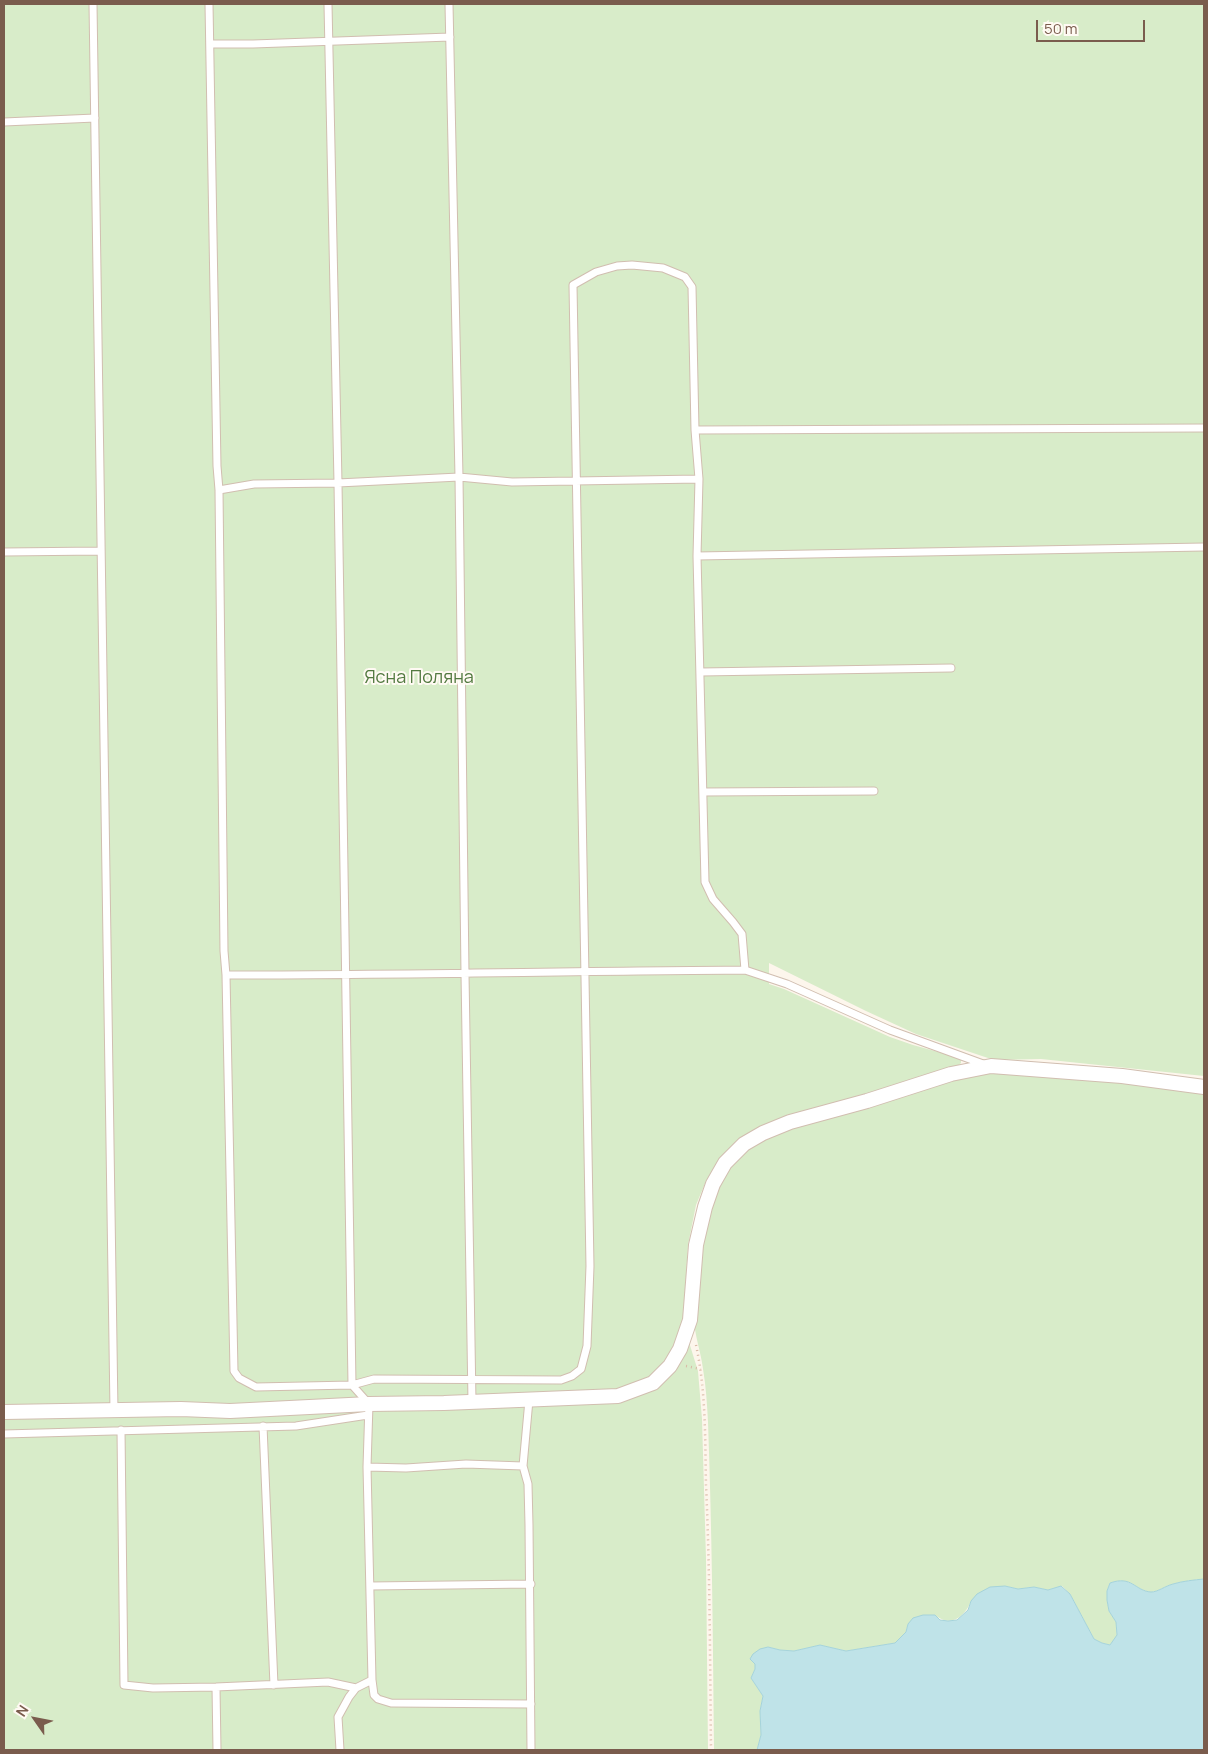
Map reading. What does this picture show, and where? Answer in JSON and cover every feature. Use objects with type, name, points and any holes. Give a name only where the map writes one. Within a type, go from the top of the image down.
[{"type":"street","points":[[4,1412],[181,1409],[230,1411],[368,1410],[472,1402],[618,1396],[652,1383],[670,1366],[680,1349],[690,1320],[696,1245],[704,1207],[713,1184],[725,1164],[744,1144],[763,1133],[790,1122],[867,1101],[951,1074],[991,1066],[1122,1076],[1204,1087]]},
{"type":"lane","points":[[94,4],[114,1410]]},
{"type":"lane","points":[[209,4],[217,466],[219,490],[224,951],[234,1371],[239,1378],[256,1387],[352,1385],[374,1379],[561,1380],[572,1376],[581,1369],[587,1346],[590,1266],[574,285],[596,272],[617,266],[632,264],[663,268],[685,277],[692,287],[695,430],[699,479],[697,556],[705,882],[713,899],[742,934],[745,970]]},
{"type":"lane","points":[[328,4],[338,483],[352,1385],[368,1410],[367,1467],[372,1680],[374,1695],[378,1699],[391,1703],[531,1704]]},
{"type":"lane","points":[[449,4],[459,477],[464,974],[472,1402]]},
{"type":"lane","points":[[210,44],[450,37]]},
{"type":"lane","points":[[4,122],[95,118]]},
{"type":"lane","points":[[695,430],[1204,428]]},
{"type":"lane","points":[[219,490],[254,484],[338,483],[459,477],[512,482],[699,479]]},
{"type":"lane","points":[[697,556],[1204,547]]},
{"type":"lane","points":[[4,552],[101,551]]},
{"type":"lane","points":[[701,672],[951,668]]},
{"type":"lane","points":[[703,792],[874,791]]},
{"type":"lane","points":[[226,975],[745,970],[787,984],[890,1030],[991,1066]]},
{"type":"lane","points":[[529,1400],[523,1466],[528,1484],[531,1584],[531,1750]]},
{"type":"lane","points":[[4,1434],[296,1426],[368,1410]]},
{"type":"lane","points":[[263,1426],[274,1685]]},
{"type":"lane","points":[[121,1430],[124,1685],[153,1688],[328,1682],[356,1688]]},
{"type":"lane","points":[[367,1467],[406,1468],[466,1464],[523,1466]]},
{"type":"lane","points":[[370,1586],[531,1584]]},
{"type":"lane","points":[[340,1750],[338,1717],[356,1688],[372,1680]]},
{"type":"lane","points":[[216,1687],[217,1750]]},
{"type":"path","points":[[696,1344],[701,1369],[709,1559],[711,1750]]},
{"type":"green space","name":"Ясна Поляна","points":[[4,4],[1204,4],[1204,1076],[1041,1059],[994,1060],[916,1034],[769,963],[769,984],[890,1037],[953,1056],[961,1060],[961,1063],[740,1139],[719,1159],[706,1181],[696,1205],[688,1245],[683,1323],[698,1371],[702,1419],[708,1750],[4,1750]]},
{"type":"green space","points":[[991,1071],[1041,1072],[1204,1093],[1204,1579],[1177,1583],[1151,1592],[1128,1582],[1117,1581],[1110,1583],[1107,1591],[1107,1600],[1109,1611],[1116,1622],[1117,1636],[1110,1645],[1094,1639],[1070,1594],[1062,1586],[1048,1590],[1034,1587],[1018,1589],[1005,1586],[971,1601],[961,1616],[951,1621],[946,1621],[935,1615],[908,1624],[906,1632],[895,1643],[846,1651],[820,1645],[794,1651],[768,1647],[750,1659],[755,1664],[751,1678],[763,1696],[760,1711],[761,1735],[757,1750],[714,1750],[708,1422],[705,1382],[694,1317],[704,1234],[715,1191],[730,1166],[744,1153],[759,1142],[777,1134],[795,1127],[869,1108]]},
{"type":"water","points":[[1204,1579],[1204,1750],[757,1750],[761,1735],[760,1711],[763,1696],[751,1678],[755,1664],[750,1659],[760,1649],[768,1647],[794,1651],[820,1645],[846,1651],[895,1643],[906,1632],[908,1624],[913,1618],[923,1615],[935,1615],[940,1620],[957,1620],[968,1610],[971,1601],[977,1594],[990,1587],[1005,1586],[1018,1589],[1034,1587],[1048,1590],[1061,1586],[1070,1594],[1094,1639],[1110,1645],[1117,1635],[1116,1622],[1109,1611],[1107,1600],[1107,1591],[1110,1583],[1117,1581],[1128,1582],[1151,1592],[1177,1583]]}]
